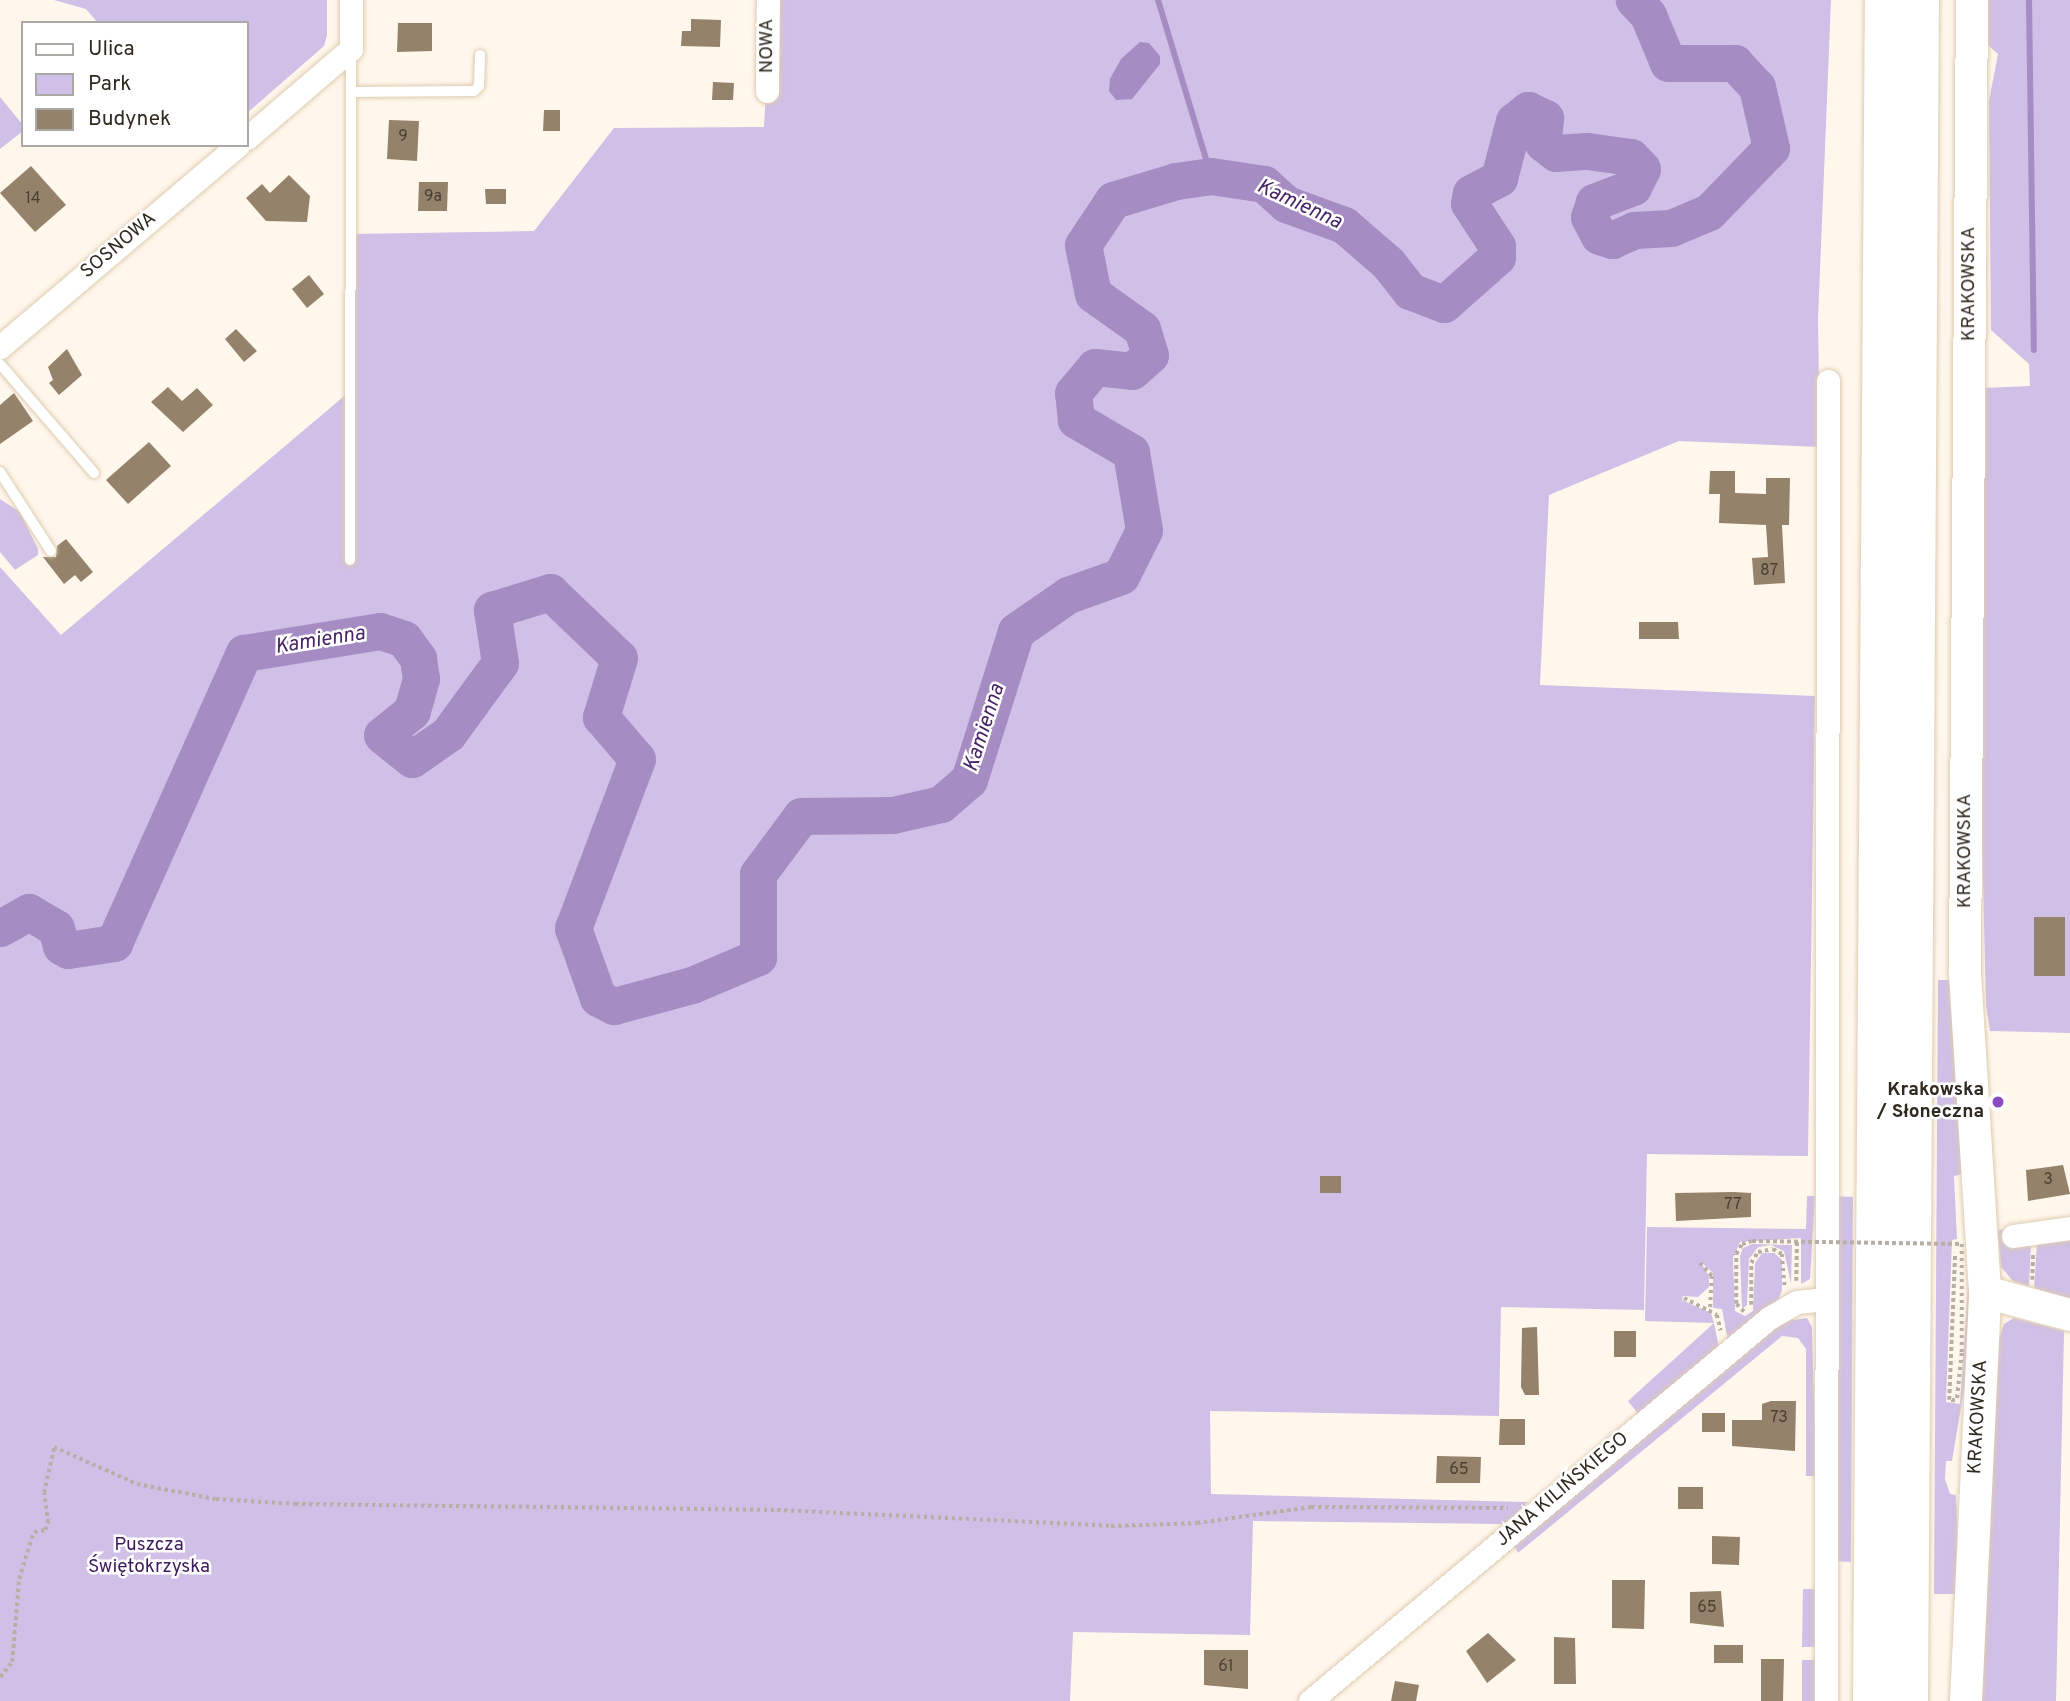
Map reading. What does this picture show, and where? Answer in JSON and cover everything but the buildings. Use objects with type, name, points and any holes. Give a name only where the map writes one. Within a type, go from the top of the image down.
[{"type":"highway","points":[[1872,1701],[1884,0]]},
{"type":"highway","points":[[1909,1701],[1920,0]]},
{"type":"street","points":[[248,137],[351,48],[351,0]]},
{"type":"street","name":"NOWA","points":[[767,91],[768,0]]},
{"type":"street","name":"KRAKOWSKA","points":[[1966,1701],[1970,1290],[1965,970],[1972,0]]},
{"type":"street","name":"SOSNOWA","points":[[0,347],[236,147]]},
{"type":"street","points":[[1826,1701],[1828,381]]},
{"type":"street","points":[[2024,1235],[2070,1228]]},
{"type":"street","points":[[1970,1290],[2070,1315]]},
{"type":"street","name":"JANA KILIŃSKIEGO","points":[[1310,1701],[1776,1312],[1797,1301],[1826,1299]]},
{"type":"lane","points":[[349,560],[351,48]]},
{"type":"lane","points":[[351,92],[474,91],[479,86],[480,55]]},
{"type":"lane","points":[[0,364],[94,473]]},
{"type":"lane","points":[[0,472],[51,551]]},
{"type":"path","points":[[2024,1235],[2031,1290]]},
{"type":"path","points":[[1784,1259],[1773,1249],[1755,1253],[1751,1308],[1739,1311],[1739,1247],[1752,1241],[1962,1244],[1962,1353],[1957,1401],[1949,1400],[1970,1290]]},
{"type":"path","points":[[1796,1283],[1797,1241]]},
{"type":"path","points":[[1684,1298],[1710,1310],[1712,1276],[1700,1263]]},
{"type":"path","points":[[0,1677],[12,1662],[19,1579],[25,1559],[34,1532],[45,1530],[48,1523],[44,1493],[54,1447],[137,1484],[216,1499],[295,1504],[777,1510],[1111,1526],[1197,1523],[1311,1507],[1542,1508]]},
{"type":"green space","points":[[54,0],[327,0],[327,35],[324,46],[248,112],[248,21],[96,21],[86,9]]},
{"type":"green space","name":"Puszcza Świętokrzyska","points":[[771,0],[1831,0],[1818,320],[1820,447],[1679,441],[1549,495],[1540,685],[1815,696],[1808,1156],[1647,1154],[1644,1310],[1501,1307],[1499,1416],[1210,1411],[1211,1494],[1528,1502],[1505,1524],[1253,1521],[1250,1635],[1073,1632],[1070,1701],[0,1701],[0,567],[61,635],[349,392],[350,234],[534,231],[614,128],[764,127]]},
{"type":"green space","points":[[1967,0],[2070,0],[2070,1033],[1990,1031],[1986,1006],[1982,837],[1983,388],[2030,386],[2029,364],[1991,330],[1989,101],[1998,54],[1989,46]]},
{"type":"green space","points":[[0,97],[21,123],[21,133],[0,149]]},
{"type":"green space","points":[[0,499],[20,512],[38,549],[38,555],[15,570],[0,552]]},
{"type":"green space","points":[[1938,980],[1957,980],[1969,1172],[1954,1176],[1957,1239],[1952,1240],[1946,1402],[1960,1404],[1970,1257],[1966,1377],[1952,1461],[1946,1461],[1945,1479],[1950,1494],[1956,1495],[1960,1594],[1934,1594]]},
{"type":"green space","points":[[1807,1196],[1815,1196],[1810,1279],[1801,1284],[1801,1238],[1740,1242],[1733,1258],[1735,1311],[1745,1316],[1753,1311],[1755,1263],[1762,1253],[1774,1253],[1782,1260],[1782,1290],[1778,1301],[1728,1341],[1722,1309],[1713,1308],[1713,1273],[1700,1261],[1709,1276],[1709,1287],[1698,1297],[1683,1296],[1682,1300],[1711,1313],[1714,1323],[1645,1321],[1647,1227],[1806,1229]]},
{"type":"green space","points":[[1832,1196],[1853,1197],[1851,1562],[1833,1561]]},
{"type":"green space","points":[[2011,1229],[2031,1244],[2029,1286],[2013,1281],[2001,1267],[1998,1230]]},
{"type":"green space","points":[[2070,1238],[2070,1300],[2034,1288],[2037,1243]]},
{"type":"green space","points":[[1752,1244],[1792,1245],[1791,1284],[1784,1251],[1771,1245],[1758,1247],[1749,1259],[1747,1305],[1742,1309],[1740,1256],[1743,1248]]},
{"type":"green space","points":[[1790,1315],[1793,1320],[1807,1318],[1812,1327],[1816,1476],[1806,1476],[1806,1349],[1798,1338],[1782,1336],[1518,1553],[1513,1544]]},
{"type":"green space","points":[[2014,1318],[2064,1331],[2056,1701],[1980,1701],[1998,1342],[2004,1324]]},
{"type":"green space","points":[[1714,1323],[1719,1348],[1640,1416],[1628,1401]]},
{"type":"green space","points":[[1803,1589],[1815,1589],[1815,1647],[1802,1647]]},
{"type":"green space","points":[[1802,1660],[1815,1660],[1815,1701],[1802,1701]]},
{"type":"shaded area","points":[[1140,42],[1149,43],[1160,56],[1160,64],[1132,99],[1116,100],[1109,91],[1110,79],[1121,59]]},
{"type":"waterway","points":[[1158,0],[1211,176]]},
{"type":"waterway","name":"Kamienna","points":[[0,928],[29,912],[56,928],[61,946],[68,950],[114,943],[244,653],[380,631],[404,639],[418,658],[421,679],[412,711],[382,735],[412,759],[448,734],[500,663],[492,610],[550,592],[619,658],[601,717],[637,759],[573,928],[598,998],[614,1006],[692,985],[758,957],[758,874],[801,816],[893,815],[941,804],[969,780],[1016,631],[1068,595],[1121,576],[1144,530],[1131,452],[1076,420],[1073,393],[1095,367],[1132,371],[1150,355],[1142,329],[1093,294],[1083,245],[1113,200],[1176,181],[1211,176],[1264,184],[1286,204],[1344,225],[1388,263],[1410,291],[1444,304],[1497,257],[1497,246],[1469,203],[1471,193],[1499,178],[1514,121],[1528,110],[1545,118],[1543,143],[1556,153],[1587,151],[1631,157],[1642,169],[1633,187],[1594,202],[1589,217],[1599,236],[1612,240],[1634,230],[1671,228],[1709,212],[1771,148],[1757,87],[1735,63],[1668,63],[1648,15],[1634,0]]},
{"type":"waterway","points":[[2029,0],[2034,350]]},
{"type":"place","name":"Krakowska / Słoneczna","points":[[1998,1102]]}]
